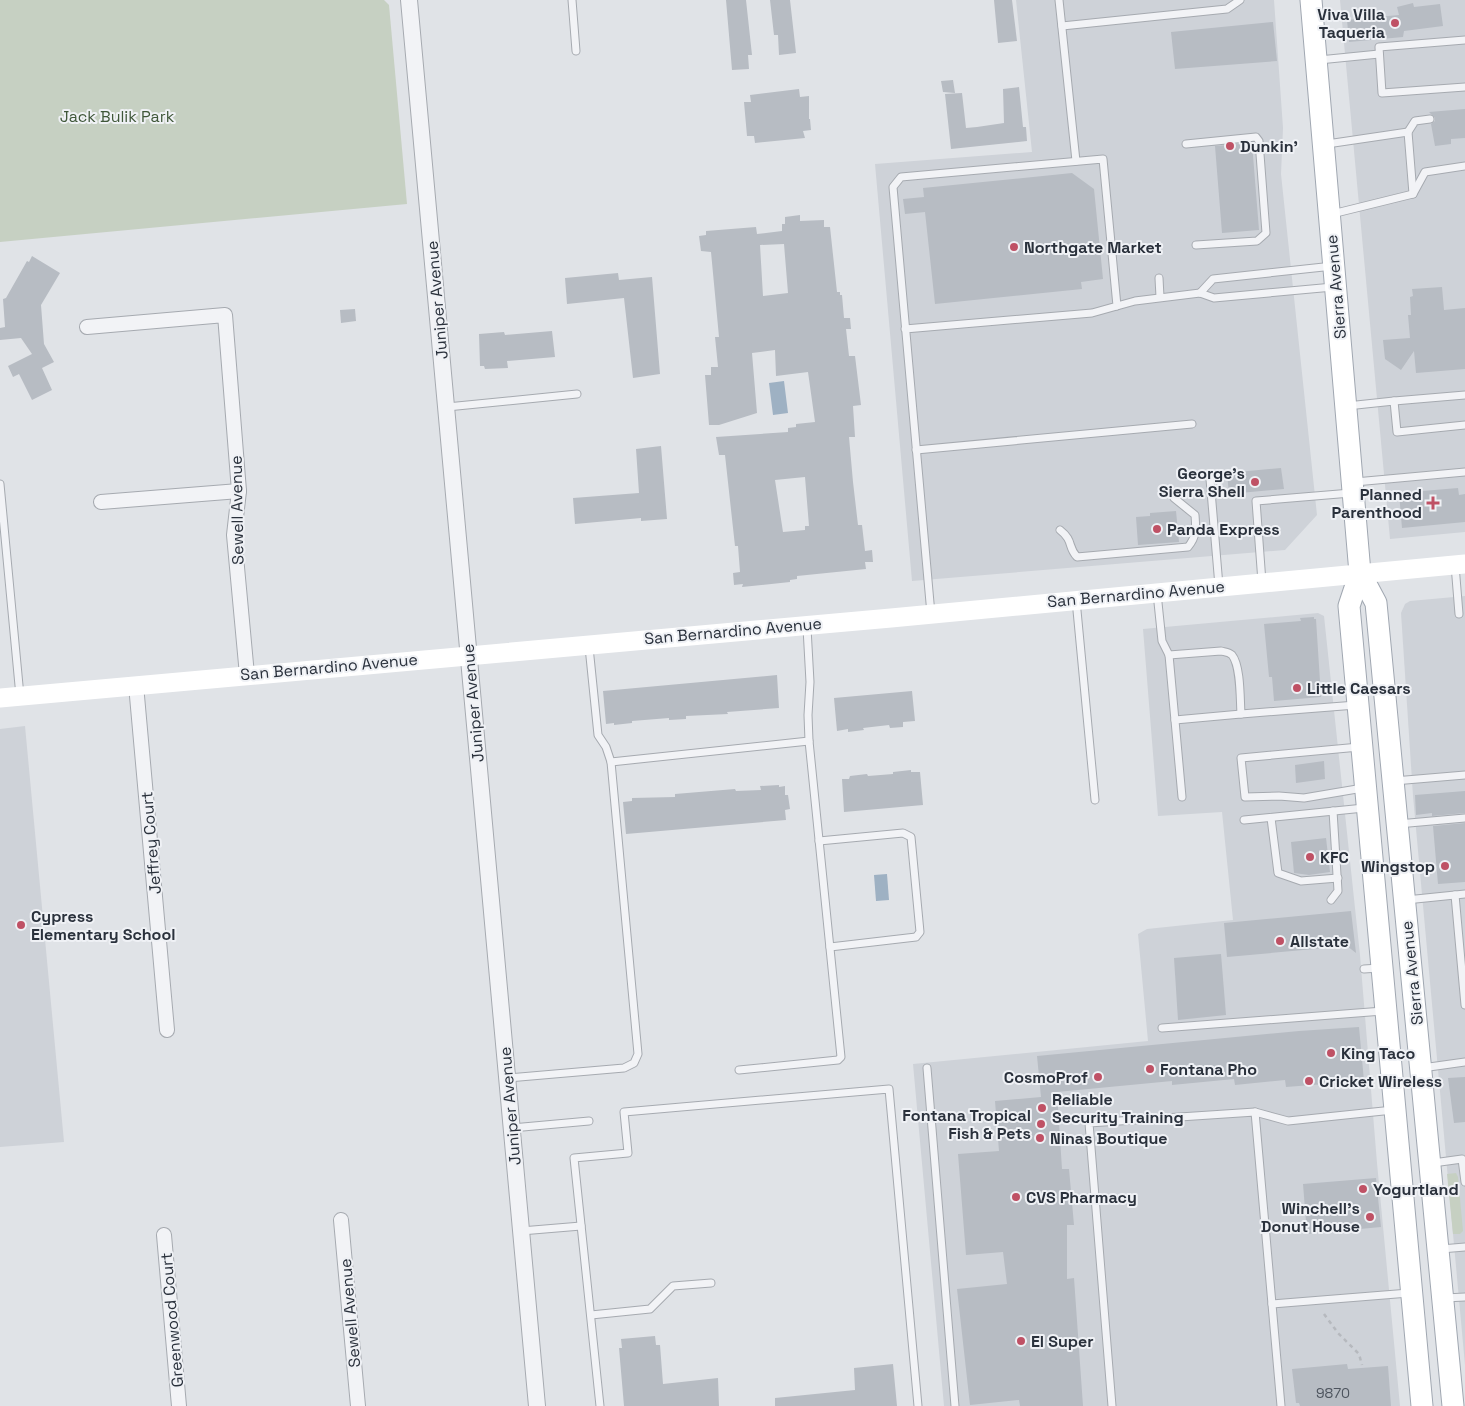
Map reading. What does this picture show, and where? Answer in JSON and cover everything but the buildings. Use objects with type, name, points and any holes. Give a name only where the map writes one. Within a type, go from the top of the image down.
[{"type":"main road","name":"Sierra Avenue","points":[[1311,0],[1360,573],[1349,606],[1377,914],[1373,968],[1386,1011],[1422,1406]]},
{"type":"main road","name":"San Bernardino Avenue","points":[[0,698],[1460,564]]},
{"type":"main road","name":"Sierra Avenue","points":[[1360,573],[1376,603],[1453,1406]]},
{"type":"main road","points":[[1377,914],[1394,954],[1405,1065],[1409,1069],[1422,1068]]},
{"type":"street","name":"Juniper Avenue","points":[[409,0],[537,1406]]},
{"type":"street","name":"Sewell Avenue","points":[[87,327],[225,315],[239,491],[234,534],[247,675]]},
{"type":"street","points":[[101,502],[239,491]]},
{"type":"street","name":"Jeffrey Court","points":[[136,685],[167,1030]]},
{"type":"street","name":"Sewell Avenue","points":[[341,1220],[358,1406]]},
{"type":"street","name":"Greenwood Court","points":[[164,1235],[179,1406]]},
{"type":"lane","points":[[572,0],[576,51]]},
{"type":"lane","points":[[1059,0],[1076,161]]},
{"type":"lane","points":[[1062,26],[1227,9],[1240,0]]},
{"type":"lane","points":[[1465,40],[1379,47],[1382,93],[1465,87]]},
{"type":"lane","points":[[1316,60],[1379,54]]},
{"type":"lane","points":[[1413,194],[1408,132],[1415,120],[1430,119]]},
{"type":"lane","points":[[1324,144],[1408,132]]},
{"type":"lane","points":[[1186,144],[1256,137],[1258,141],[1266,233],[1257,241],[1196,246]]},
{"type":"lane","points":[[931,614],[893,188],[901,177],[1103,159],[1117,306]]},
{"type":"lane","points":[[1330,214],[1413,194],[1425,172],[1465,166]]},
{"type":"lane","points":[[905,329],[1092,313],[1135,301],[1160,297],[1200,293],[1214,298],[1334,276]]},
{"type":"lane","points":[[1200,293],[1213,279],[1334,276]]},
{"type":"lane","points":[[1159,278],[1160,297]]},
{"type":"lane","points":[[446,407],[577,394]]},
{"type":"lane","points":[[1346,406],[1465,395]]},
{"type":"lane","points":[[1394,401],[1396,432],[1465,425]]},
{"type":"lane","points":[[916,450],[1192,424]]},
{"type":"lane","points":[[1262,582],[1256,501],[1465,472]]},
{"type":"lane","points":[[1210,479],[1219,587]]},
{"type":"lane","points":[[0,484],[20,696]]},
{"type":"lane","points":[[1060,530],[1068,537],[1073,552],[1077,557],[1188,547],[1194,540],[1196,531],[1195,515],[1174,498]]},
{"type":"lane","points":[[1458,614],[1461,603],[1460,564]]},
{"type":"lane","points":[[1157,592],[1162,641],[1169,655],[1182,796]]},
{"type":"lane","points":[[1076,600],[1095,800]]},
{"type":"lane","points":[[739,1070],[838,1060],[840,1057],[809,741],[810,682],[807,625]]},
{"type":"lane","points":[[508,1078],[624,1068],[634,1062],[638,1054],[611,762],[606,747],[598,735],[589,644]]},
{"type":"lane","points":[[1169,655],[1221,651],[1232,655],[1237,667],[1241,714]]},
{"type":"lane","points":[[1175,720],[1358,705]]},
{"type":"lane","points":[[611,762],[809,741]]},
{"type":"lane","points":[[1362,747],[1241,758],[1245,798],[1279,796],[1366,798]]},
{"type":"lane","points":[[1394,781],[1465,775]]},
{"type":"lane","points":[[1244,820],[1333,811],[1366,798]]},
{"type":"lane","points":[[1330,900],[1338,891],[1333,811]]},
{"type":"lane","points":[[1271,818],[1278,873],[1301,881],[1338,878]]},
{"type":"lane","points":[[1398,824],[1465,818]]},
{"type":"lane","points":[[819,841],[903,833],[911,837],[920,932],[916,937],[830,947]]},
{"type":"lane","points":[[1404,900],[1465,894]]},
{"type":"lane","points":[[1455,895],[1465,1005]]},
{"type":"lane","points":[[1162,1028],[1386,1011]]},
{"type":"lane","points":[[1422,1068],[1465,1062]]},
{"type":"lane","points":[[927,1068],[955,1406]]},
{"type":"lane","points":[[600,1406],[574,1158],[628,1153],[624,1112],[889,1089],[918,1406]]},
{"type":"lane","points":[[1112,1406],[1089,1123],[1255,1112],[1288,1120],[1395,1109]]},
{"type":"lane","points":[[1255,1112],[1281,1406]]},
{"type":"lane","points":[[512,1128],[589,1121]]},
{"type":"lane","points":[[1430,1163],[1462,1159],[1465,1182]]},
{"type":"lane","points":[[521,1231],[581,1226]]},
{"type":"lane","points":[[1438,1249],[1465,1247]]},
{"type":"lane","points":[[591,1314],[650,1309],[673,1286],[711,1283]]},
{"type":"lane","points":[[1272,1304],[1412,1292]]},
{"type":"lane","points":[[1443,1298],[1465,1296]]},
{"type":"path","points":[[1324,1314],[1338,1333],[1359,1354],[1362,1365]]},
{"type":"shaded area","points":[[1016,0],[1274,0],[1283,128],[1281,174],[1317,515],[1285,550],[912,581],[875,164],[1032,152]]},
{"type":"shaded area","points":[[1340,0],[1465,0],[1465,532],[1390,539]]},
{"type":"shaded area","points":[[1465,596],[1465,1365],[1413,796],[1401,613],[1405,604],[1410,601]]},
{"type":"shaded area","points":[[1318,613],[1324,616],[1360,955],[1400,1406],[944,1406],[913,1064],[1148,1041],[1138,934],[1147,929],[1233,920],[1222,812],[1158,816],[1143,629]]},
{"type":"shaded area","name":"Cypress Elementary School","points":[[25,726],[64,1142],[0,1147],[0,729]]},
{"type":"green space","name":"Jack Bulik Park","points":[[0,0],[384,0],[389,5],[407,204],[0,242]]},
{"type":"green space","points":[[1456,1173],[1458,1177],[1463,1231],[1460,1234],[1453,1234],[1447,1174]]},
{"type":"water","points":[[784,381],[788,413],[773,415],[769,383]]},
{"type":"water","points":[[887,874],[889,900],[876,901],[874,875]]},
{"type":"place","name":"Viva Villa Taqueria","points":[[1395,23]]},
{"type":"place","name":"Dunkin'","points":[[1230,146]]},
{"type":"place","name":"Northgate Market","points":[[1014,247]]},
{"type":"place","name":"George's Sierra Shell","points":[[1255,482]]},
{"type":"place","name":"Planned Parenthood","points":[[1433,503]]},
{"type":"place","name":"Panda Express","points":[[1157,529]]},
{"type":"place","name":"Little Caesars","points":[[1297,688]]},
{"type":"place","name":"KFC","points":[[1310,857]]},
{"type":"place","name":"Wingstop","points":[[1445,866]]},
{"type":"place","name":"Cypress Elementary School","points":[[21,925]]},
{"type":"place","name":"Allstate","points":[[1280,941]]},
{"type":"place","name":"King Taco","points":[[1331,1053]]},
{"type":"place","name":"Fontana Pho","points":[[1150,1069]]},
{"type":"place","name":"CosmoProf","points":[[1098,1077]]},
{"type":"place","name":"Cricket Wireless","points":[[1309,1081]]},
{"type":"place","name":"Reliable Security Training","points":[[1042,1108]]},
{"type":"place","name":"Fontana Tropical Fish & Pets","points":[[1041,1124]]},
{"type":"place","name":"Ninas Boutique","points":[[1040,1138]]},
{"type":"place","name":"Yogurtland","points":[[1363,1189]]},
{"type":"place","name":"CVS Pharmacy","points":[[1016,1197]]},
{"type":"place","name":"Winchell's Donut House","points":[[1370,1217]]},
{"type":"place","name":"El Super","points":[[1021,1341]]}]
